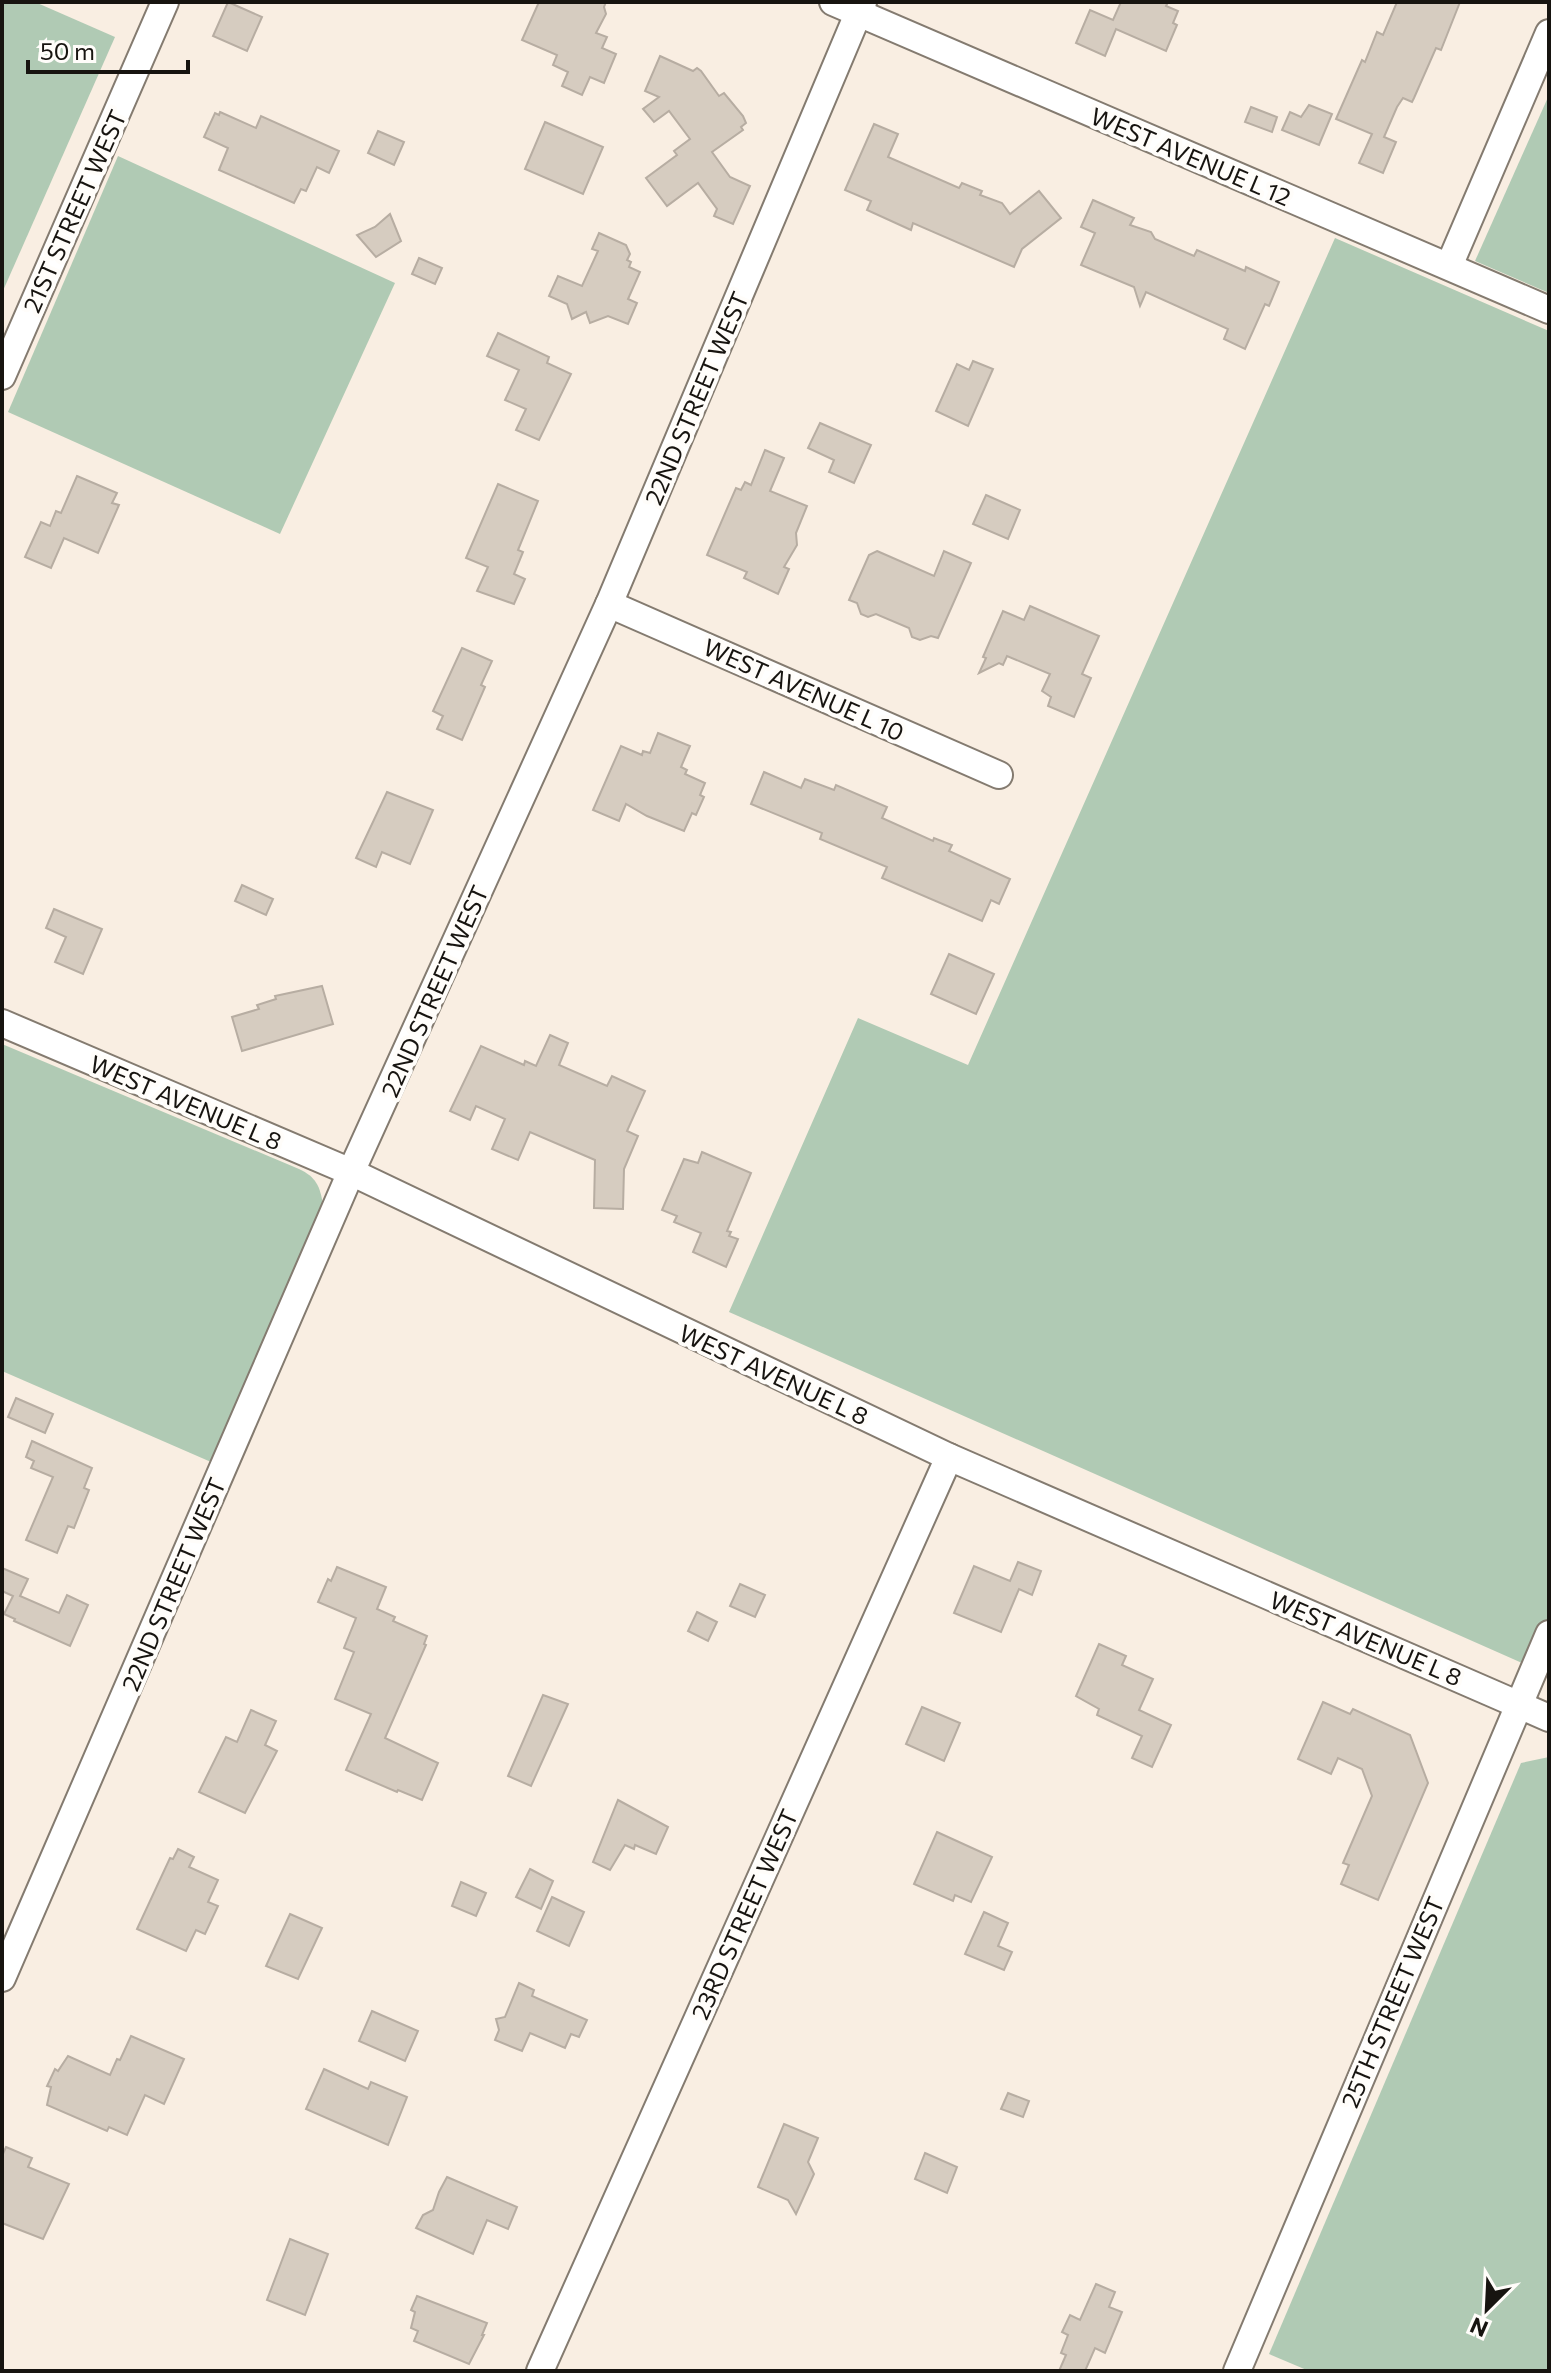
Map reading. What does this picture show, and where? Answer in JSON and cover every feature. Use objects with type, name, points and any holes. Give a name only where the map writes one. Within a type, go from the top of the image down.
[{"type":"street","name":"21ST STREET WEST","points":[[2,376],[165,2]]},
{"type":"street","name":"WEST AVENUE L 12","points":[[833,2],[861,8],[1549,310]]},
{"type":"street","name":"22ND STREET WEST","points":[[2,1978],[351,1172],[609,604],[861,8]]},
{"type":"street","points":[[1449,266],[1549,33]]},
{"type":"street","name":"WEST AVENUE L 10","points":[[609,604],[999,775]]},
{"type":"street","name":"WEST AVENUE L 8","points":[[2,1023],[351,1172],[949,1457],[1549,1718]]},
{"type":"street","name":"23RD STREET WEST","points":[[540,2371],[949,1457]]},
{"type":"street","name":"25TH STREET WEST","points":[[1237,2371],[1549,1634]]},
{"type":"green space","points":[[2,2],[35,2],[115,37],[2,293]]},
{"type":"green space","points":[[1549,95],[1549,293],[1475,261]]},
{"type":"green space","points":[[118,156],[395,283],[280,534],[8,412]]},
{"type":"green space","points":[[1335,238],[1549,331],[1549,1675],[729,1312],[858,1018],[968,1065]]},
{"type":"green space","points":[[2,1044],[299,1169],[310,1175],[319,1187],[323,1205],[211,1462],[2,1371]]},
{"type":"green space","points":[[1549,1757],[1549,2371],[1309,2371],[1269,2354],[1521,1763]]},
{"type":"building","points":[[228,2],[262,17],[247,51],[213,36]]},
{"type":"building","points":[[539,2],[606,2],[606,14],[596,33],[607,37],[602,48],[616,54],[604,83],[590,77],[582,95],[562,86],[568,72],[553,65],[557,55],[522,40]]},
{"type":"building","points":[[1121,2],[1168,2],[1166,6],[1178,11],[1173,23],[1177,25],[1166,51],[1116,29],[1105,56],[1076,43],[1090,10],[1113,20]]},
{"type":"building","points":[[1397,2],[1460,2],[1441,50],[1436,48],[1412,102],[1403,98],[1397,107],[1384,137],[1396,142],[1383,173],[1359,163],[1372,134],[1336,119],[1362,60],[1365,62],[1377,32],[1383,35]]},
{"type":"building","points":[[660,56],[693,71],[697,68],[719,96],[724,93],[743,116],[746,123],[741,127],[743,130],[712,152],[730,177],[750,186],[733,224],[714,216],[717,209],[698,183],[667,206],[646,178],[677,155],[674,151],[690,139],[669,111],[654,122],[643,109],[659,97],[645,91]]},
{"type":"building","points":[[1309,105],[1332,114],[1319,145],[1282,130],[1290,112],[1301,117]]},
{"type":"building","points":[[1251,107],[1277,117],[1272,132],[1245,122]]},
{"type":"building","points":[[220,112],[256,128],[261,116],[339,151],[329,173],[317,167],[306,191],[301,189],[294,203],[219,170],[228,148],[204,137],[215,113],[219,115]]},
{"type":"building","points":[[545,122],[603,147],[583,194],[525,169]]},
{"type":"building","points":[[874,124],[898,134],[888,157],[959,188],[962,183],[982,191],[980,195],[1002,203],[1010,214],[1039,191],[1061,218],[1022,249],[1014,267],[913,223],[911,230],[867,210],[871,201],[845,190]]},
{"type":"building","points":[[378,131],[404,142],[394,165],[368,153]]},
{"type":"building","points":[[1093,200],[1134,218],[1130,225],[1151,232],[1155,239],[1194,256],[1197,250],[1279,282],[1269,306],[1265,304],[1245,349],[1224,339],[1228,329],[1146,292],[1140,306],[1134,287],[1081,265],[1095,233],[1081,227]]},
{"type":"building","points":[[390,214],[401,241],[376,257],[357,235],[375,227]]},
{"type":"building","points":[[599,233],[626,245],[630,254],[627,260],[631,262],[629,267],[640,272],[628,299],[637,303],[628,324],[608,316],[590,323],[586,312],[572,319],[567,304],[549,296],[558,276],[582,286],[598,251],[592,249]]},
{"type":"building","points":[[419,258],[442,268],[435,284],[412,274]]},
{"type":"building","points":[[498,333],[549,357],[547,363],[571,374],[539,440],[516,430],[526,409],[505,400],[519,370],[487,356]]},
{"type":"building","points":[[973,361],[993,369],[968,426],[936,411],[957,364],[969,370]]},
{"type":"building","points":[[820,423],[871,445],[854,483],[829,472],[834,460],[808,448]]},
{"type":"building","points":[[765,450],[784,458],[770,491],[807,506],[796,533],[797,545],[784,567],[789,569],[778,594],[744,578],[747,572],[707,555],[736,488],[741,490],[745,482],[751,485]]},
{"type":"building","points":[[77,476],[117,493],[112,503],[119,505],[98,553],[64,538],[51,568],[25,557],[41,522],[50,526],[56,511],[61,513]]},
{"type":"building","points":[[498,484],[538,501],[518,550],[523,552],[514,574],[525,579],[514,604],[477,591],[488,567],[466,558]]},
{"type":"building","points":[[986,495],[1020,510],[1008,539],[973,524]]},
{"type":"building","points":[[877,551],[934,576],[944,551],[971,563],[938,638],[931,636],[920,640],[912,637],[909,628],[876,614],[868,617],[861,614],[857,603],[849,600],[869,555]]},
{"type":"building","points":[[1030,606],[1099,636],[1082,674],[1091,678],[1074,717],[1048,706],[1051,697],[1042,691],[1050,674],[1007,656],[1003,665],[999,663],[979,673],[1003,611],[1024,620]]},
{"type":"building","points":[[462,648],[492,661],[481,685],[485,687],[462,740],[437,729],[443,716],[433,711]]},
{"type":"building","points":[[658,733],[690,746],[681,767],[687,770],[685,774],[705,783],[700,795],[704,797],[684,831],[626,804],[619,821],[593,810],[621,746],[642,755],[643,751],[650,753]]},
{"type":"building","points":[[764,772],[801,788],[805,779],[834,790],[836,785],[887,807],[882,818],[933,841],[934,838],[952,845],[949,851],[1010,879],[999,904],[991,900],[982,921],[882,878],[887,867],[820,839],[822,833],[751,804]]},
{"type":"building","points":[[387,792],[433,810],[410,864],[382,852],[376,867],[356,858]]},
{"type":"building","points":[[242,885],[273,899],[266,915],[235,901]]},
{"type":"building","points":[[54,909],[102,929],[83,974],[55,962],[66,937],[46,928]]},
{"type":"building","points":[[949,954],[994,974],[976,1014],[931,994]]},
{"type":"building","points":[[322,986],[333,1024],[242,1051],[232,1017],[259,1009],[257,1005],[276,999],[275,996]]},
{"type":"building","points":[[550,1035],[568,1043],[559,1065],[607,1086],[612,1076],[645,1091],[627,1131],[638,1136],[624,1169],[623,1209],[594,1208],[595,1160],[530,1132],[518,1160],[492,1149],[505,1119],[476,1106],[470,1120],[450,1111],[481,1046],[524,1065],[525,1061],[536,1066]]},
{"type":"building","points":[[702,1152],[751,1173],[727,1231],[731,1232],[729,1236],[738,1239],[726,1267],[693,1252],[701,1233],[674,1222],[677,1216],[662,1210],[684,1159],[698,1163]]},
{"type":"building","points":[[16,1398],[53,1414],[45,1433],[8,1417]]},
{"type":"building","points":[[32,1441],[92,1468],[84,1488],[89,1490],[74,1528],[68,1526],[57,1553],[26,1540],[53,1477],[31,1468],[34,1461],[26,1457]]},
{"type":"building","points":[[1018,1562],[1041,1571],[1032,1595],[1019,1589],[1001,1632],[954,1613],[974,1566],[1010,1581]]},
{"type":"building","points":[[337,1567],[386,1587],[377,1609],[395,1617],[393,1621],[427,1636],[426,1645],[385,1738],[438,1763],[422,1800],[346,1770],[371,1714],[335,1699],[354,1652],[344,1648],[356,1618],[318,1602]]},
{"type":"building","points":[[2,1568],[28,1579],[20,1596],[59,1613],[67,1595],[88,1605],[70,1646],[4,1614],[13,1596],[2,1591]]},
{"type":"building","points":[[740,1584],[765,1595],[755,1617],[730,1606]]},
{"type":"building","points":[[697,1612],[717,1622],[708,1641],[688,1631]]},
{"type":"building","points":[[1099,1644],[1126,1656],[1122,1665],[1153,1679],[1139,1710],[1171,1725],[1152,1767],[1132,1758],[1142,1736],[1097,1715],[1099,1709],[1076,1696]]},
{"type":"building","points":[[543,1695],[568,1704],[531,1786],[508,1776]]},
{"type":"building","points":[[1323,1702],[1350,1714],[1353,1709],[1410,1735],[1428,1783],[1378,1900],[1341,1884],[1349,1865],[1343,1863],[1372,1796],[1362,1769],[1338,1758],[1331,1774],[1298,1759]]},
{"type":"building","points":[[922,1707],[960,1723],[944,1761],[906,1744]]},
{"type":"building","points":[[251,1710],[276,1721],[265,1745],[277,1751],[245,1813],[199,1792],[226,1737],[237,1742]]},
{"type":"building","points":[[618,1800],[668,1827],[656,1854],[635,1845],[634,1849],[625,1845],[610,1870],[593,1862]]},
{"type":"building","points":[[937,1832],[992,1857],[971,1902],[955,1895],[953,1901],[914,1884]]},
{"type":"building","points":[[178,1849],[194,1857],[189,1867],[218,1880],[208,1902],[218,1906],[205,1934],[196,1930],[186,1951],[137,1929],[170,1858],[173,1859]]},
{"type":"building","points":[[530,1869],[553,1881],[541,1909],[516,1897]]},
{"type":"building","points":[[461,1882],[486,1893],[476,1916],[452,1906]]},
{"type":"building","points":[[552,1897],[584,1912],[569,1946],[537,1931]]},
{"type":"building","points":[[984,1912],[1008,1923],[998,1946],[1012,1952],[1004,1970],[965,1954]]},
{"type":"building","points":[[290,1914],[322,1928],[298,1979],[266,1966]]},
{"type":"building","points":[[519,1983],[534,1990],[532,1996],[587,2020],[579,2037],[571,2034],[565,2048],[530,2033],[522,2051],[495,2040],[499,2030],[496,2019],[505,2017]]},
{"type":"building","points":[[372,2011],[418,2031],[405,2061],[359,2041]]},
{"type":"building","points":[[131,2036],[184,2059],[164,2104],[145,2095],[127,2135],[109,2127],[107,2131],[47,2105],[51,2087],[47,2086],[55,2069],[58,2071],[68,2056],[110,2075]]},
{"type":"building","points":[[324,2069],[368,2089],[371,2082],[407,2097],[388,2145],[306,2109]]},
{"type":"building","points":[[1008,2093],[1029,2101],[1023,2117],[1001,2109]]},
{"type":"building","points":[[784,2124],[818,2138],[808,2162],[814,2174],[796,2214],[788,2200],[758,2187]]},
{"type":"building","points":[[6,2147],[32,2158],[28,2167],[69,2184],[43,2239],[2,2223],[2,2156]]},
{"type":"building","points":[[925,2153],[957,2167],[947,2193],[915,2179]]},
{"type":"building","points":[[447,2177],[517,2207],[508,2229],[487,2220],[473,2254],[416,2228],[423,2215],[433,2210]]},
{"type":"building","points":[[290,2239],[328,2254],[305,2315],[267,2300]]},
{"type":"building","points":[[1096,2284],[1115,2292],[1109,2307],[1122,2312],[1105,2353],[1095,2348],[1085,2371],[1059,2371],[1066,2355],[1061,2353],[1068,2335],[1062,2332],[1070,2315],[1080,2320]]},
{"type":"building","points":[[417,2296],[487,2323],[469,2364],[414,2341],[418,2331],[411,2328],[415,2312],[411,2310]]}]
